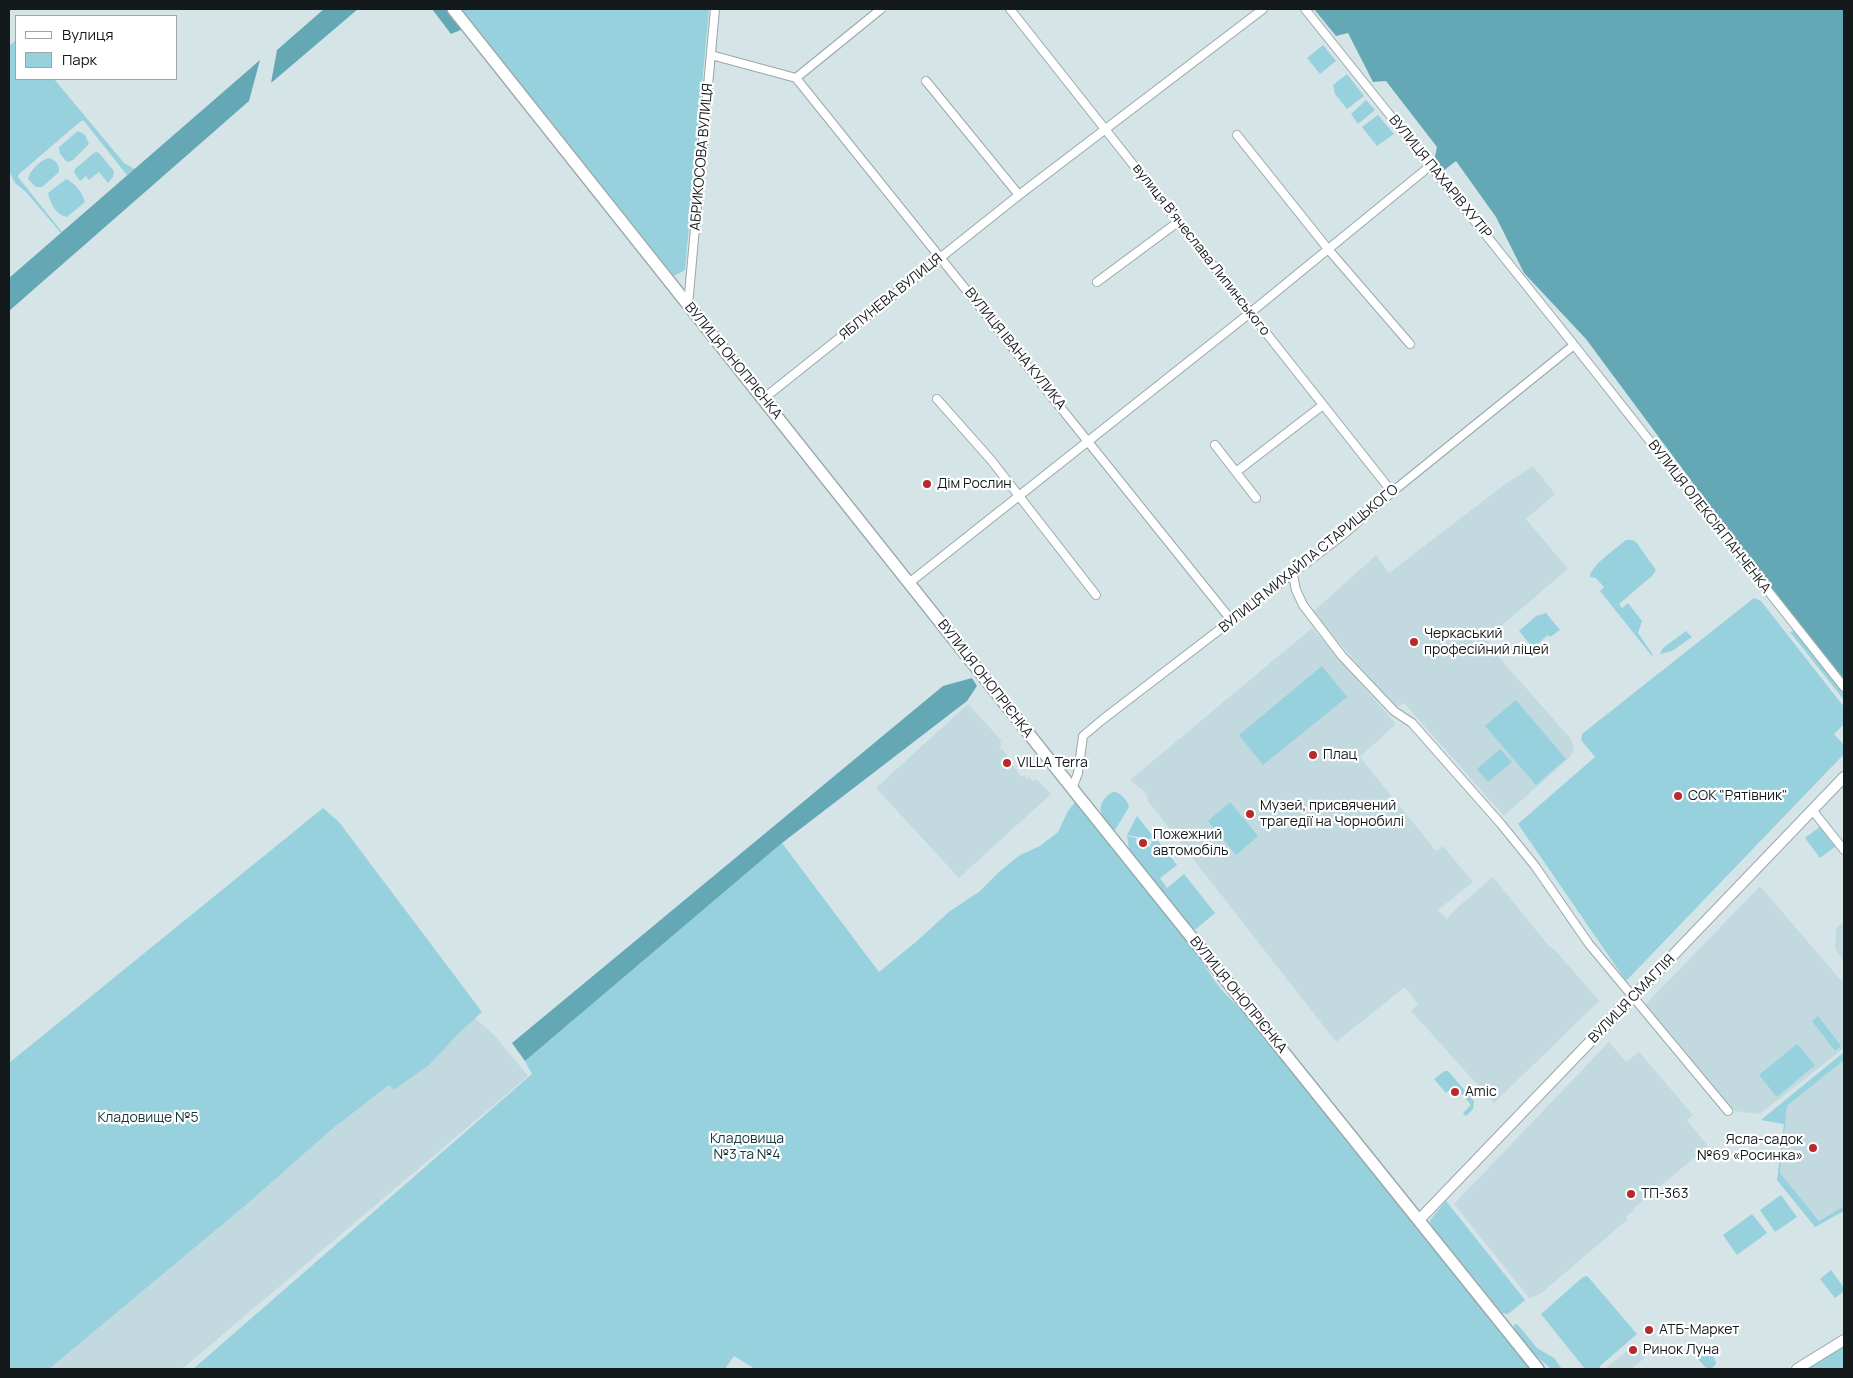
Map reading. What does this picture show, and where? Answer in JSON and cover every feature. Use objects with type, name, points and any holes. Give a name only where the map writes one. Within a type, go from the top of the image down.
[{"type":"main road","name":"ВУЛИЦЯ ОНОПРІЄНКА","points":[[453,9],[1072,789],[1538,1369]]},
{"type":"street","name":"АБРИКОСОВА ВУЛИЦЯ","points":[[688,305],[715,9]]},
{"type":"street","points":[[710,55],[796,78],[881,9]]},
{"type":"street","name":"вулиця Вʼячеслава Липинського","points":[[1010,9],[1107,129],[1178,222],[1392,492]]},
{"type":"street","name":"ЯБЛУНЕВА ВУЛИЦЯ","points":[[764,399],[1019,195],[1262,9]]},
{"type":"street","name":"ВУЛИЦЯ ПАХАРІВ ХУТІР","points":[[1305,9],[1574,345]]},
{"type":"street","name":"ВУЛИЦЯ ІВАНА КУЛИКА","points":[[796,78],[1232,622]]},
{"type":"street","points":[[926,81],[1019,195]]},
{"type":"street","points":[[1237,136],[1328,249],[1410,344]]},
{"type":"street","points":[[909,582],[1089,442],[1430,166]]},
{"type":"street","points":[[1097,282],[1178,222]]},
{"type":"street","name":"ВУЛИЦЯ МИХАЙЛА СТАРИЦЬКОГО","points":[[1072,789],[1078,773],[1083,736],[1344,534],[1392,492],[1574,345]]},
{"type":"street","name":"ВУЛИЦЯ ОЛЕКСІЯ ПАНЧЕНКА","points":[[1574,345],[1844,687]]},
{"type":"street","points":[[937,398],[986,454],[1096,595]]},
{"type":"street","points":[[1236,472],[1323,405]]},
{"type":"street","points":[[1215,445],[1256,498]]},
{"type":"street","points":[[1293,574],[1296,590],[1303,605],[1336,649],[1394,711],[1412,724],[1502,824],[1535,866],[1589,944],[1622,986],[1728,1111]]},
{"type":"street","name":"ВУЛИЦЯ СМАГЛІЯ","points":[[1419,1220],[1844,777]]},
{"type":"street","points":[[1813,811],[1844,850]]},
{"type":"street","points":[[1797,1369],[1844,1340]]},
{"type":"shaded area","points":[[324,9],[358,9],[271,83],[277,50]]},
{"type":"shaded area","points":[[432,9],[447,9],[463,29],[451,34]]},
{"type":"shaded area","points":[[1314,9],[1844,9],[1844,679],[1756,568],[1586,339],[1524,273],[1496,217],[1456,161],[1443,171],[1434,161],[1437,147],[1386,81],[1373,82],[1348,33],[1336,36]]},
{"type":"shaded area","points":[[260,60],[249,101],[9,311],[9,278]]},
{"type":"shaded area","name":"Черкаський професійний ліцей","points":[[1533,466],[1555,494],[1526,519],[1568,569],[1487,638],[1490,647],[1570,738],[1574,747],[1570,757],[1504,816],[1404,703],[1395,708],[1313,612],[1376,555],[1389,573],[1508,482]]},
{"type":"shaded area","points":[[1312,628],[1396,724],[1360,757],[1436,851],[1443,846],[1473,882],[1438,910],[1447,919],[1459,906],[1493,877],[1548,945],[1556,951],[1599,1001],[1494,1103],[1411,1011],[1418,1004],[1405,987],[1336,1042],[1148,801],[1147,794],[1130,780]]},
{"type":"shaded area","points":[[972,678],[977,686],[967,701],[782,843],[525,1061],[512,1043],[943,686]]},
{"type":"shaded area","points":[[968,704],[1002,741],[1000,743],[1002,746],[999,748],[1003,750],[1021,777],[1024,775],[1027,779],[1030,777],[1033,781],[1036,779],[1051,794],[959,878],[876,788]]},
{"type":"shaded area","points":[[1760,886],[1844,984],[1844,1048],[1760,1114],[1734,1111],[1645,1005]]},
{"type":"shaded area","points":[[1842,923],[1844,925],[1843,960],[1835,948],[1836,928]]},
{"type":"shaded area","points":[[474,1017],[496,1037],[528,1076],[182,1369],[49,1369],[247,1204],[331,1130],[389,1085],[394,1090]]},
{"type":"shaded area","points":[[1609,1042],[1626,1062],[1639,1052],[1693,1115],[1687,1120],[1708,1146],[1633,1209],[1626,1217],[1627,1220],[1539,1295],[1529,1298],[1454,1204]]},
{"type":"shaded area","name":"Ясла-садок №69 «Росинка»","points":[[1844,1060],[1844,1206],[1819,1221],[1780,1173],[1787,1106]]},
{"type":"shaded area","name":"Ринок Луна","points":[[1635,1344],[1646,1357],[1631,1369],[1605,1369]]},
{"type":"green space","points":[[461,9],[709,9],[685,270],[674,276]]},
{"type":"green space","points":[[15,41],[15,80],[55,80],[124,163],[135,169],[127,175],[84,121],[81,121],[19,174],[18,177],[61,233],[26,192],[15,183],[9,171],[9,46]]},
{"type":"green space","points":[[1323,45],[1336,61],[1320,74],[1307,58]]},
{"type":"green space","points":[[1347,74],[1364,96],[1347,109],[1335,94],[1333,85]]},
{"type":"green space","points":[[1366,100],[1375,110],[1358,124],[1351,114]]},
{"type":"green space","points":[[1378,115],[1394,134],[1377,146],[1362,127]]},
{"type":"green space","points":[[78,131],[85,135],[89,144],[73,160],[67,162],[60,154],[59,147]]},
{"type":"green space","points":[[97,152],[114,171],[113,177],[108,183],[99,172],[89,180],[86,176],[80,181],[74,172],[75,169]]},
{"type":"green space","points":[[48,158],[56,163],[59,167],[59,172],[42,187],[36,187],[28,179],[29,176],[36,166]]},
{"type":"green space","points":[[66,179],[78,188],[85,202],[67,217],[60,214],[54,208],[48,193]]},
{"type":"green space","points":[[1626,540],[1636,542],[1656,570],[1653,575],[1619,604],[1622,608],[1628,603],[1642,621],[1638,633],[1652,656],[1600,591],[1604,587],[1596,578],[1590,577],[1594,568]]},
{"type":"green space","name":"СОК \"Рятівник\"","points":[[1754,598],[1761,601],[1844,707],[1844,724],[1834,734],[1844,745],[1844,754],[1626,981],[1518,824],[1595,757],[1581,740],[1582,734]]},
{"type":"green space","points":[[1546,613],[1560,630],[1550,637],[1548,635],[1533,648],[1519,631],[1536,616]]},
{"type":"green space","points":[[1686,631],[1692,637],[1672,651],[1660,654],[1663,648]]},
{"type":"green space","points":[[1793,631],[1811,648],[1844,691],[1844,700],[1790,632]]},
{"type":"green space","points":[[1322,666],[1347,697],[1263,765],[1239,735]]},
{"type":"green space","points":[[1516,700],[1566,759],[1536,785],[1485,726]]},
{"type":"green space","points":[[1500,749],[1512,762],[1488,782],[1477,769]]},
{"type":"green space","points":[[1113,792],[1119,793],[1129,807],[1115,830],[1106,821],[1101,811],[1103,801]]},
{"type":"green space","name":"Кладовища №3 та №4","points":[[1075,802],[1200,957],[1220,988],[1247,1014],[1532,1369],[755,1369],[734,1356],[725,1369],[193,1369],[532,1074],[525,1061],[782,843],[879,972],[950,911],[979,892],[1020,855],[1040,846],[1058,832],[1068,811]]},
{"type":"green space","points":[[1230,802],[1258,836],[1236,855],[1208,821]]},
{"type":"green space","name":"Кладовище №5","points":[[323,808],[339,822],[482,1012],[430,1064],[394,1090],[389,1085],[331,1130],[247,1204],[49,1369],[9,1369],[9,1063]]},
{"type":"green space","points":[[1137,816],[1156,840],[1127,835]]},
{"type":"green space","points":[[1821,826],[1836,846],[1820,858],[1805,838]]},
{"type":"green space","points":[[1127,836],[1136,838],[1136,844],[1150,847],[1152,841],[1158,841],[1177,865],[1160,878],[1167,888],[1184,874],[1215,913],[1196,929],[1193,929],[1135,858],[1129,849]]},
{"type":"green space","points":[[1818,1016],[1841,1046],[1835,1051],[1812,1021]]},
{"type":"green space","points":[[1797,1044],[1815,1065],[1777,1097],[1759,1075]]},
{"type":"green space","points":[[1844,1052],[1844,1060],[1787,1106],[1780,1173],[1819,1221],[1844,1206],[1844,1211],[1815,1227],[1777,1180],[1784,1124],[1761,1120]]},
{"type":"green space","points":[[1448,1071],[1474,1101],[1473,1109],[1466,1116],[1463,1113],[1471,1105],[1455,1086],[1446,1093],[1434,1079]]},
{"type":"green space","points":[[1781,1195],[1797,1217],[1775,1232],[1760,1210]]},
{"type":"green space","points":[[1446,1201],[1525,1300],[1508,1314],[1502,1313],[1432,1226],[1431,1219]]},
{"type":"green space","points":[[1752,1214],[1767,1233],[1737,1255],[1723,1235]]},
{"type":"green space","points":[[1831,1270],[1844,1288],[1844,1291],[1835,1298],[1820,1279]]},
{"type":"green space","points":[[1587,1276],[1637,1334],[1600,1366],[1599,1369],[1585,1369],[1541,1314],[1583,1277]]},
{"type":"green space","points":[[1514,1324],[1518,1325],[1537,1348],[1554,1358],[1562,1369],[1551,1369],[1532,1352],[1514,1329]]},
{"type":"green space","points":[[1700,1344],[1713,1355],[1716,1364],[1711,1369],[1705,1367],[1693,1353],[1694,1348]]},
{"type":"green space","points":[[1844,1344],[1844,1369],[1803,1369]]},
{"type":"place","name":"Дім Рослин","points":[[927,484]]},
{"type":"place","name":"Черкаський професійний ліцей","points":[[1414,642]]},
{"type":"place","name":"Плац","points":[[1313,755]]},
{"type":"place","name":"VILLA Terra","points":[[1007,763]]},
{"type":"place","name":"СОК \"Рятівник\"","points":[[1678,796]]},
{"type":"place","name":"Музей, присвячений трагедії на Чорнобилі","points":[[1250,814]]},
{"type":"place","name":"Пожежний автомобіль","points":[[1143,843]]},
{"type":"place","name":"Amic","points":[[1455,1092]]},
{"type":"place","name":"Ясла-садок №69 «Росинка»","points":[[1813,1148]]},
{"type":"place","name":"ТП-363","points":[[1631,1194]]},
{"type":"place","name":"АТБ-Маркет","points":[[1649,1330]]},
{"type":"place","name":"Ринок Луна","points":[[1633,1350]]}]
